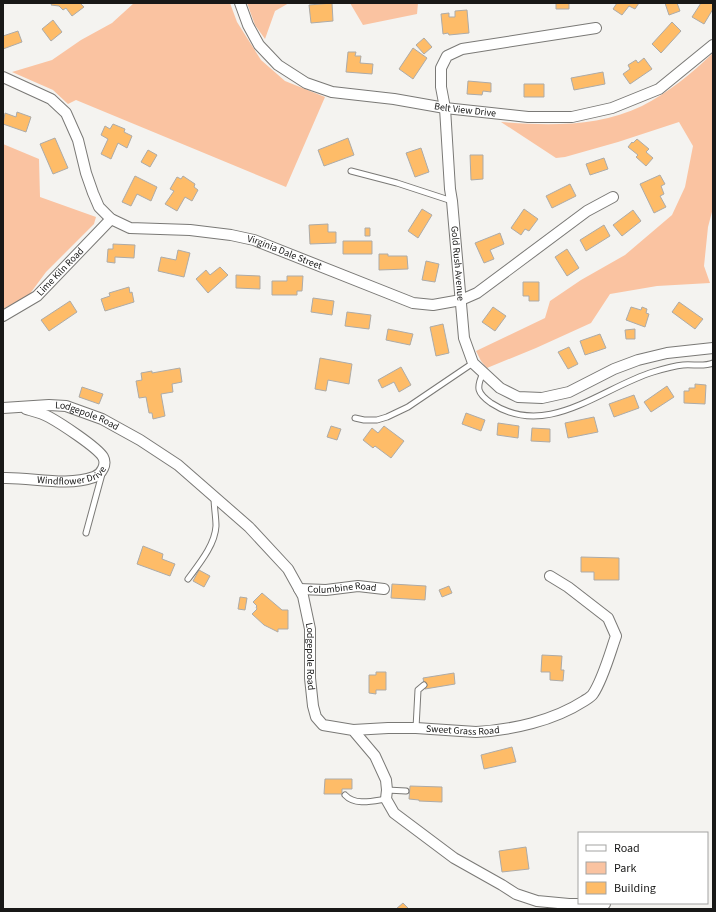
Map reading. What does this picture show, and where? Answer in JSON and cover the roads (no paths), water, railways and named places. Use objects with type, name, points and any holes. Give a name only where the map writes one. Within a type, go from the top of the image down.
[{"type":"street","name":"Belt View Drive","points":[[240,3],[248,25],[258,45],[278,65],[306,83],[332,92],[394,99],[445,108],[528,116],[572,117],[605,110],[659,89],[713,45]]},
{"type":"street","name":"Gold Rush Avenue","points":[[596,28],[462,49],[448,56],[441,68],[460,300],[464,338],[472,363],[500,388],[518,396],[542,398],[569,392],[614,369],[638,360],[667,353],[713,348]]},
{"type":"street","name":"Virginia Dale Street","points":[[3,77],[51,99],[66,113],[78,140],[86,173],[93,193],[99,207],[110,219],[130,228],[190,230],[232,235],[254,240],[413,303],[433,305],[460,300],[477,293],[587,211],[613,197]]},
{"type":"street","name":"Lime Kiln Road","points":[[3,316],[37,296],[110,219]]},
{"type":"street","name":"Lodgepole Road","points":[[3,408],[49,405],[66,406],[102,420],[140,440],[178,465],[249,527],[288,569],[303,596],[310,628],[310,678],[313,706],[316,717],[323,725],[352,730]]},
{"type":"street","name":"Windflower Drive","points":[[3,478],[75,481],[95,476],[102,471],[104,467],[104,462],[100,454],[72,431],[48,416],[22,407]]},
{"type":"street","name":"Sweet Grass Road","points":[[352,730],[416,728],[489,732],[519,727],[570,710],[593,695],[609,658],[616,636],[608,618],[568,587],[550,576]]},
{"type":"street","name":"Columbine Road","points":[[299,589],[326,590],[358,586],[384,589]]},
{"type":"street","points":[[352,730],[375,756],[386,780],[387,795],[394,813],[454,858],[516,894],[538,901],[569,904],[605,904]]},
{"type":"lane","points":[[351,171],[397,183],[452,201]]},
{"type":"lane","points":[[355,418],[377,420],[387,417],[408,407],[472,363]]},
{"type":"lane","points":[[483,373],[478,384],[480,392],[494,405],[506,410],[530,416],[539,416],[563,412],[574,408],[638,377],[654,372],[684,365],[708,365],[713,363]]},
{"type":"lane","points":[[86,533],[104,467]]},
{"type":"lane","points":[[188,579],[204,556],[212,540],[216,527],[214,496]]},
{"type":"lane","points":[[416,728],[418,690],[424,685]]},
{"type":"lane","points":[[345,795],[352,801],[373,801],[387,795],[406,791]]}]
